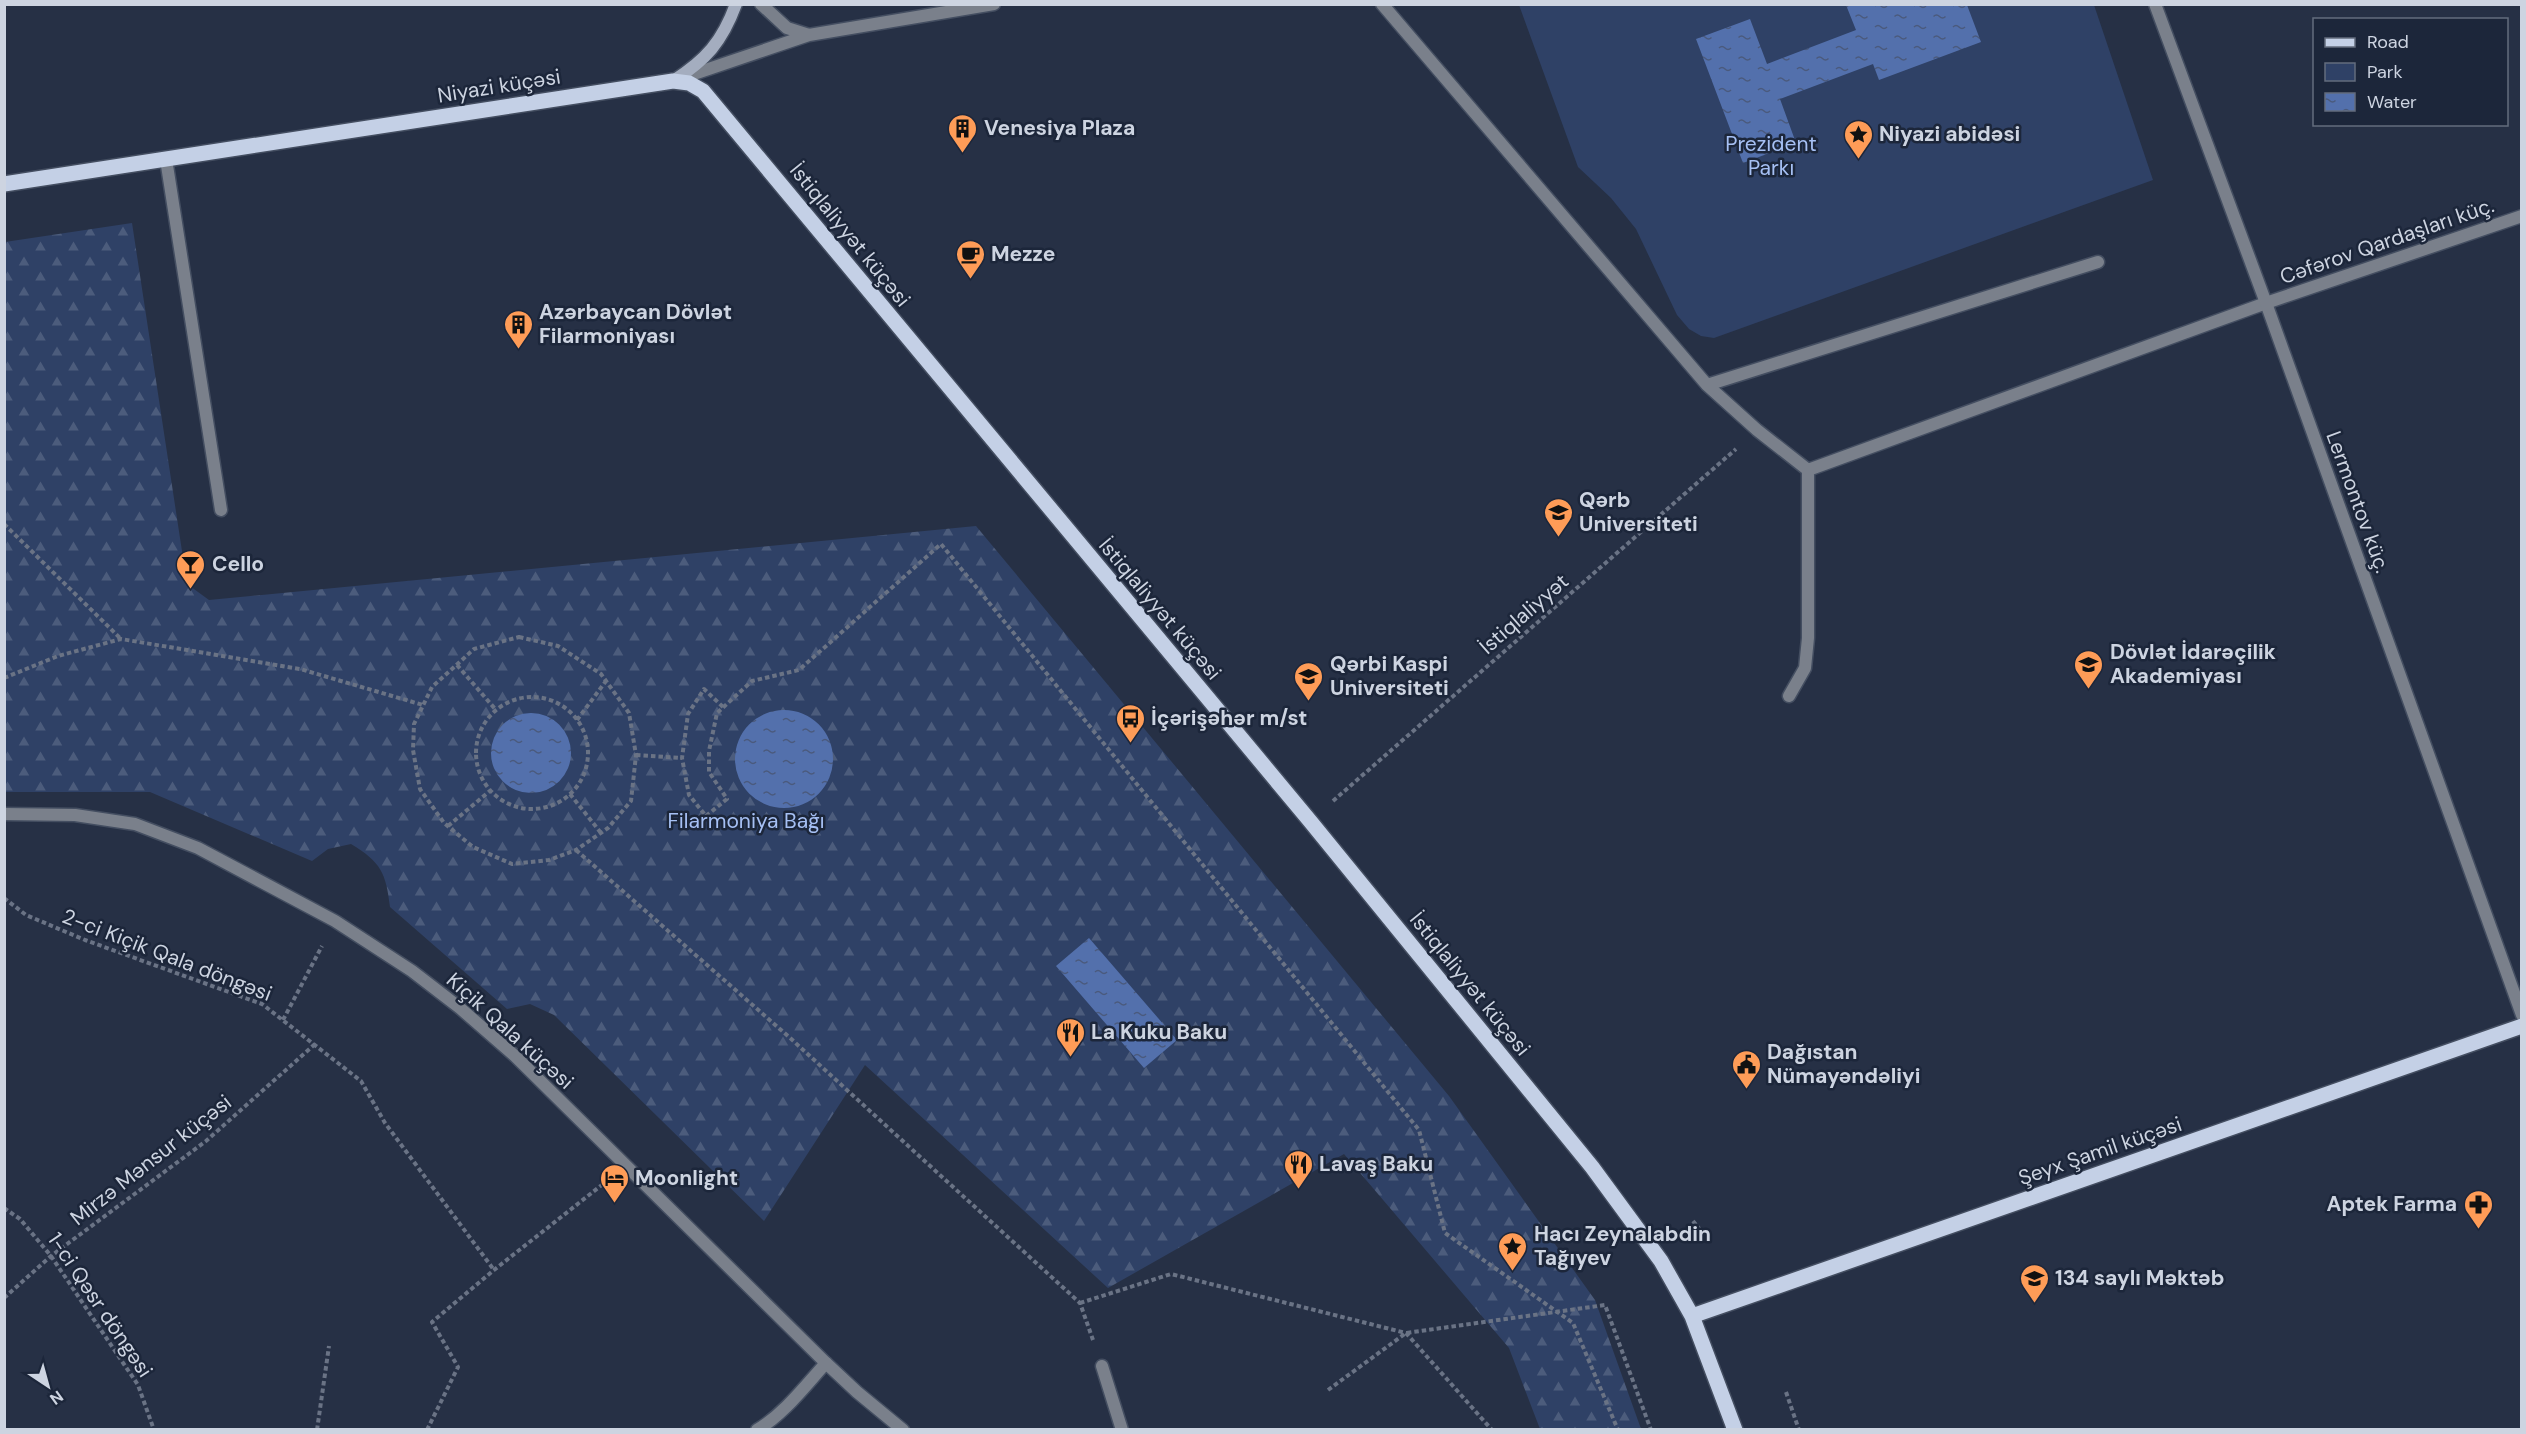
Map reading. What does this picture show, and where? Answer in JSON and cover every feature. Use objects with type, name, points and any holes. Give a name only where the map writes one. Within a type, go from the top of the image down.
[{"type":"main road","points":[[673,81],[707,56],[724,33],[736,4]]},
{"type":"main road","name":"Niyazi küçəsi","points":[[4,184],[673,81]]},
{"type":"main road","name":"İstiqlaliyyət küçəsi","points":[[673,81],[689,83],[703,91],[713,101],[934,372],[1310,821],[1592,1167],[1661,1261],[1692,1316],[1735,1430]]},
{"type":"main road","name":"Şeyx Şamil küçəsi","points":[[1692,1316],[2522,1026]]},
{"type":"street","points":[[761,4],[787,28],[809,35]]},
{"type":"street","name":"Niyazi küçəsi","points":[[673,81],[809,35],[994,4]]},
{"type":"street","points":[[1382,4],[1707,384],[1758,430],[1808,470],[1809,638],[1805,668],[1789,696]]},
{"type":"street","name":"Lermontov küç.","points":[[2155,4],[2266,303],[2522,1015]]},
{"type":"street","points":[[166,159],[221,510]]},
{"type":"street","name":"Cəfərov Qardaşları küç.","points":[[1808,470],[2266,303],[2522,216]]},
{"type":"street","points":[[1707,384],[2098,262]]},
{"type":"street","name":"Kiçik Qala küçəsi","points":[[4,814],[75,815],[135,824],[198,848],[335,921],[412,970],[515,1056],[826,1363],[903,1430]]},
{"type":"street","points":[[757,1430],[787,1406],[826,1363]]},
{"type":"street","points":[[1102,1366],[1122,1430]]},
{"type":"path","name":"İstiqlaliyyət","points":[[1310,821],[1758,430]]},
{"type":"path","points":[[4,524],[122,639]]},
{"type":"path","points":[[723,707],[704,689],[688,714],[682,758],[689,795],[706,816],[727,800],[710,772],[709,750],[717,713],[753,681],[799,670],[941,544],[1419,1130],[1445,1233],[1573,1323],[1618,1430]]},
{"type":"path","points":[[519,637],[558,646],[601,674],[629,713],[636,755],[631,801],[601,833],[576,850],[549,860],[512,864],[473,847],[448,826],[420,789],[413,741],[414,724],[432,687],[457,665],[474,649],[519,637]]},
{"type":"path","points":[[4,678],[58,656],[122,639],[300,669],[423,705]]},
{"type":"path","points":[[457,665],[496,710]]},
{"type":"path","points":[[577,720],[606,681]]},
{"type":"path","points":[[539,697],[557,702],[571,712],[587,744],[587,762],[581,780],[570,794],[554,804],[535,809],[517,807],[500,799],[490,790],[478,769],[475,751],[479,732],[489,716],[496,710],[504,704],[521,698],[539,697]]},
{"type":"path","points":[[636,755],[682,758]]},
{"type":"path","points":[[448,826],[490,790]]},
{"type":"path","points":[[570,794],[601,833]]},
{"type":"path","points":[[576,850],[797,1044],[1080,1303],[1102,1366]]},
{"type":"path","name":"2-ci Kiçik Qala döngəsi","points":[[4,898],[26,915],[85,940],[262,1004],[315,1044],[361,1081],[385,1123],[494,1270]]},
{"type":"path","points":[[283,1020],[335,921]]},
{"type":"path","name":"Mirzə Mənsur küçəsi","points":[[4,1298],[51,1256],[206,1141],[315,1044]]},
{"type":"path","points":[[427,1430],[458,1367],[432,1322],[625,1167]]},
{"type":"path","name":"1-ci Qəsr döngəsi","points":[[4,1208],[20,1218],[51,1256],[138,1385],[154,1430]]},
{"type":"path","points":[[1693,1221],[1709,1241]]},
{"type":"path","points":[[1080,1303],[1171,1274],[1406,1333],[1605,1305],[1651,1430]]},
{"type":"path","points":[[1328,1390],[1406,1333]]},
{"type":"path","points":[[1406,1333],[1492,1430]]},
{"type":"path","points":[[317,1430],[329,1346]]},
{"type":"path","points":[[1786,1392],[1799,1430]]},
{"type":"green space","name":"Prezident Parkı","points":[[1519,5],[2094,5],[2153,180],[1714,338],[1701,336],[1689,329],[1677,315],[1636,229],[1611,198],[1578,167]]},
{"type":"green space","name":"Filarmoniya Bağı","points":[[132,223],[187,584],[209,600],[976,526],[1449,1096],[1595,1300],[1641,1429],[1540,1429],[1509,1348],[1344,1154],[1108,1288],[865,1065],[764,1221],[554,1015],[530,1004],[507,1009],[390,907],[384,877],[380,870],[369,857],[351,844],[328,849],[312,861],[150,792],[5,792],[5,242]]},
{"type":"water","points":[[1846,5],[1967,5],[1981,42],[1879,80],[1873,64],[1780,99],[1796,143],[1743,163],[1696,39],[1750,19],[1767,64],[1856,30]]},
{"type":"water","points":[[784,710],[794,711],[811,718],[825,732],[832,749],[832,769],[825,786],[811,800],[794,807],[784,808],[774,807],[757,800],[743,786],[736,769],[735,759],[736,749],[743,732],[757,718],[774,711]]},
{"type":"water","points":[[531,713],[546,716],[559,725],[568,738],[571,753],[568,768],[559,781],[546,790],[531,793],[516,790],[503,781],[494,768],[491,753],[494,738],[503,725],[516,716]]},
{"type":"water","points":[[1089,938],[1177,1040],[1144,1068],[1056,966]]},
{"type":"place","name":"Venesiya Plaza","points":[[963,154]]},
{"type":"place","name":"Niyazi abidəsi","points":[[1858,160]]},
{"type":"place","name":"Mezze","points":[[970,280]]},
{"type":"place","name":"Azərbaycan Dövlət Filarmoniyası","points":[[518,350]]},
{"type":"place","name":"Qərb Universiteti","points":[[1558,538]]},
{"type":"place","name":"Cello","points":[[191,590]]},
{"type":"place","name":"Dövlət İdarəçilik Akademiyası","points":[[2089,690]]},
{"type":"place","name":"Qərbi Kaspi Universiteti","points":[[1309,702]]},
{"type":"place","name":"İçərişəhər m/st","points":[[1130,744]]},
{"type":"place","name":"La Kuku Baku","points":[[1070,1058]]},
{"type":"place","name":"Dağıstan Nümayəndəliyi","points":[[1746,1090]]},
{"type":"place","name":"Lavaş Baku","points":[[1298,1190]]},
{"type":"place","name":"Moonlight","points":[[614,1204]]},
{"type":"place","name":"Aptek Farma","points":[[2478,1230]]},
{"type":"place","name":"Hacı Zeynalabdin Tağıyev","points":[[1513,1272]]},
{"type":"place","name":"134 saylı Məktəb","points":[[2034,1304]]}]
